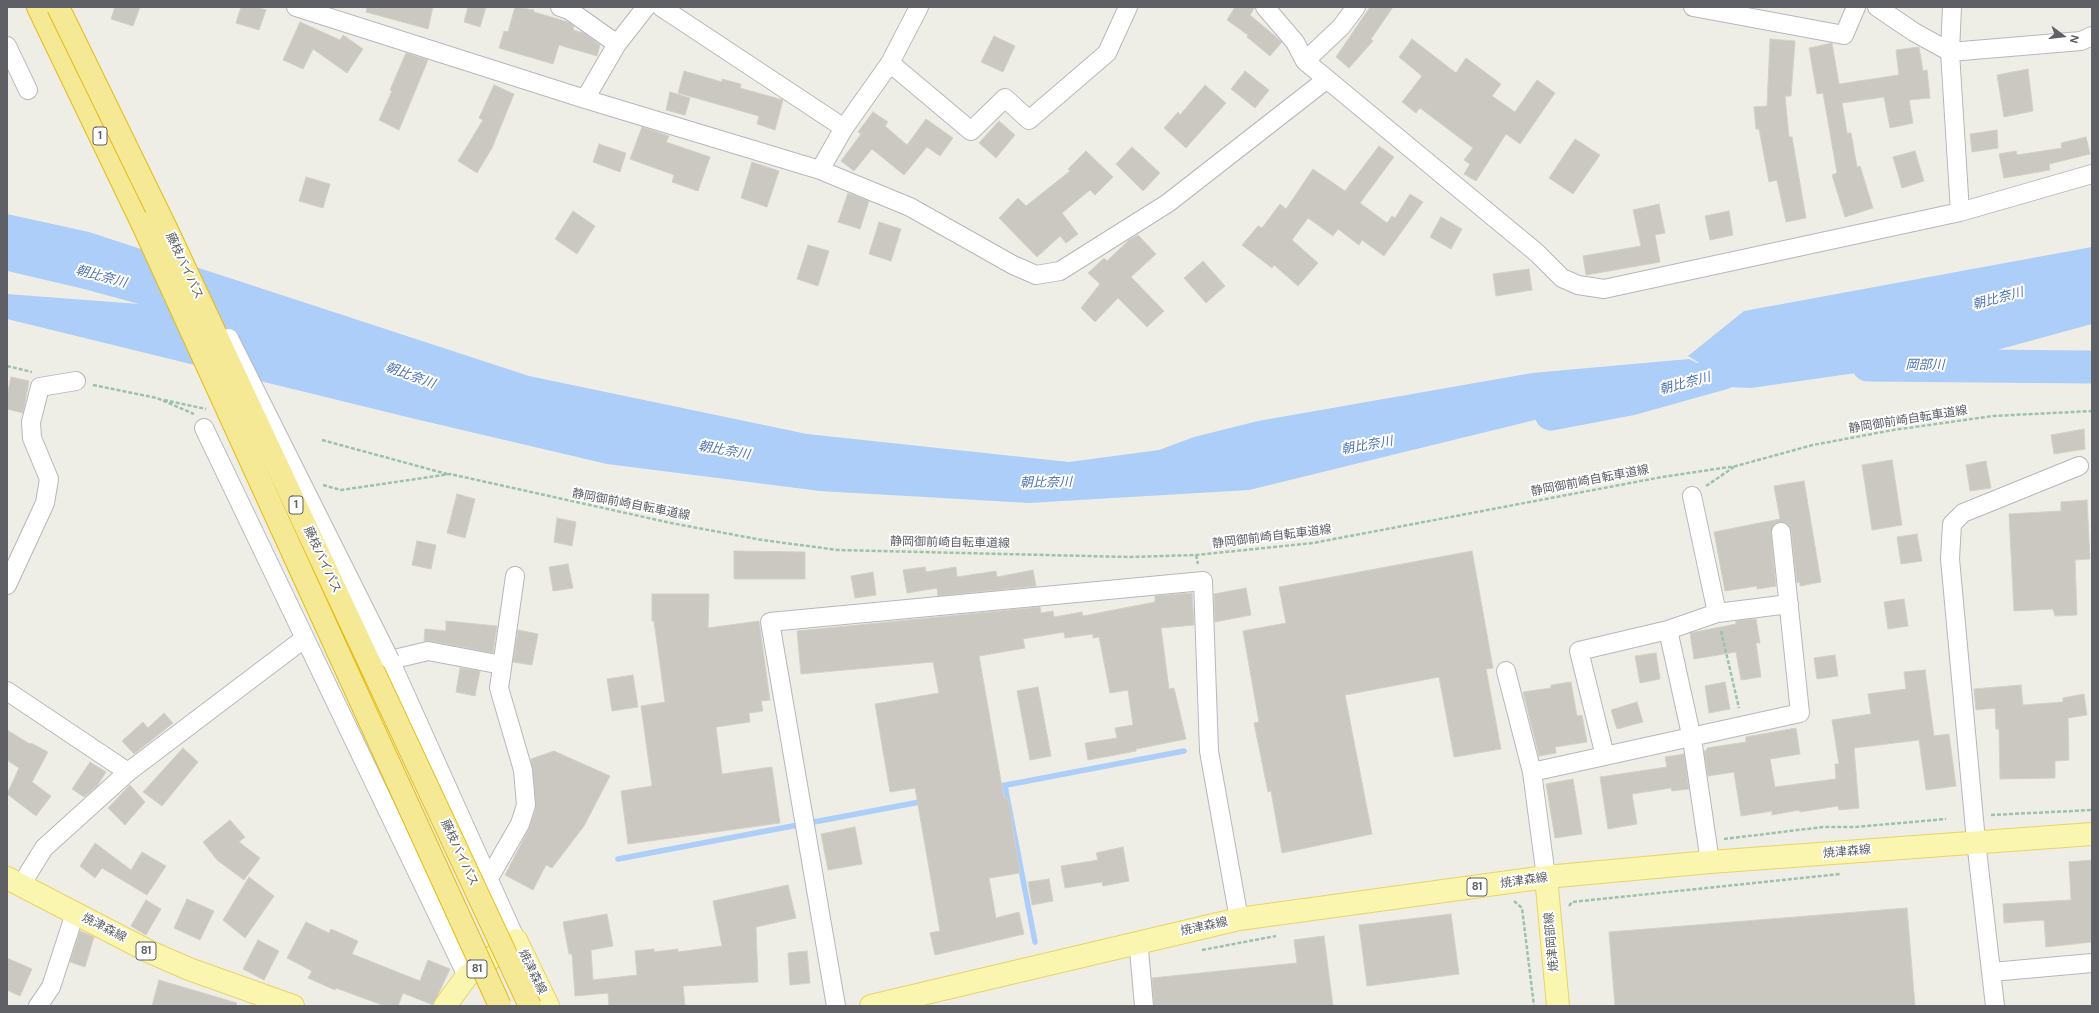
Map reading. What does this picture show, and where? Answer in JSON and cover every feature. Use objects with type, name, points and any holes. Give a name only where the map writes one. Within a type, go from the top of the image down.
[{"type":"highway","points":[[34,7],[59,49]]},
{"type":"highway","name":"藤枝バイパス","points":[[38,7],[145,230],[500,1006]]},
{"type":"highway","name":"藤枝バイパス","points":[[58,7],[170,236],[530,1006]]},
{"type":"main road","name":"焼津森線","points":[[871,1006],[1144,940],[1239,919],[1546,877],[1710,862],[1976,841],[2092,834]]},
{"type":"main road","name":"焼津岡部線","points":[[1546,877],[1558,1006]]},
{"type":"main road","name":"焼津森線","points":[[14,882],[150,952],[189,969],[293,1006]]},
{"type":"main road","name":"焼津森線","points":[[445,1006],[467,976],[516,940],[548,1006]]},
{"type":"street","points":[[63,7],[390,660],[516,940]]},
{"type":"street","points":[[296,7],[585,99],[820,170],[910,206],[1013,265],[1036,275],[1060,271],[1168,204],[1327,80]]},
{"type":"street","points":[[560,7],[569,10],[617,44]]},
{"type":"street","points":[[585,99],[617,44],[646,7]]},
{"type":"street","points":[[661,7],[844,128]]},
{"type":"street","points":[[820,170],[844,128],[890,64],[919,7]]},
{"type":"street","points":[[890,64],[971,131],[1005,98],[1029,120],[1107,53],[1128,7]]},
{"type":"street","points":[[1265,7],[1295,42],[1305,61],[1537,252],[1562,278],[1578,286],[1604,289],[1960,212],[2092,174]]},
{"type":"street","points":[[1305,61],[1341,27],[1356,7]]},
{"type":"street","points":[[1692,7],[1844,36],[1856,7]]},
{"type":"street","points":[[1877,7],[1914,32],[1950,52],[2081,41],[2092,36]]},
{"type":"street","points":[[1952,7],[1950,52],[1960,212]]},
{"type":"street","points":[[7,46],[28,90]]},
{"type":"street","points":[[7,585],[45,503],[49,479],[32,438],[31,422],[40,387],[76,381]]},
{"type":"street","points":[[204,428],[467,976]]},
{"type":"street","points":[[1995,1006],[1976,841],[1950,559],[1952,524],[1963,513],[2079,466]]},
{"type":"street","points":[[1692,496],[1717,613]]},
{"type":"street","points":[[1532,772],[1692,739],[1800,713],[1790,604],[1781,532]]},
{"type":"street","points":[[489,878],[520,824],[526,804],[523,770],[499,688],[515,576]]},
{"type":"street","points":[[836,1006],[770,622],[1203,582],[1209,751],[1239,919]]},
{"type":"street","points":[[1605,756],[1579,651],[1668,630],[1717,613],[1790,604]]},
{"type":"street","points":[[1668,630],[1692,739],[1710,862]]},
{"type":"street","points":[[14,882],[44,848],[128,772],[305,638]]},
{"type":"street","points":[[390,660],[428,651],[502,665]]},
{"type":"street","points":[[1506,671],[1532,772],[1546,877]]},
{"type":"street","points":[[7,691],[128,772]]},
{"type":"street","points":[[38,1006],[51,987],[75,913]]},
{"type":"street","points":[[1144,940],[1139,950],[1144,1006]]},
{"type":"street","points":[[1992,972],[2092,963]]},
{"type":"path","name":"静岡御前崎自転車道線","points":[[322,440],[450,474],[671,523],[762,540],[838,550],[1129,558],[1196,555],[1313,543],[1654,478],[1736,466],[1813,445],[1893,430],[1993,416],[2092,411]]},
{"type":"path","points":[[1692,496],[1736,466]]},
{"type":"path","points":[[1717,613],[1743,727]]},
{"type":"path","points":[[1990,815],[2092,810]]},
{"type":"path","points":[[1721,839],[1823,827],[1855,827],[1946,819]]},
{"type":"path","points":[[1567,908],[1572,902],[1848,874]]},
{"type":"path","points":[[1522,908],[1534,1006]]},
{"type":"water","points":[[7,214],[89,232],[529,376],[807,434],[1069,462],[1159,450],[1194,437],[1258,421],[1532,373],[1689,359],[1706,367],[1688,356],[1744,311],[2092,247],[2092,324],[1975,356],[1751,388],[1678,385],[1249,490],[1029,503],[820,491],[607,464],[411,418],[7,319],[7,294],[139,304],[96,261],[7,251]]},
{"type":"building","points":[[115,7],[140,7],[133,26],[111,19]]},
{"type":"building","points":[[241,7],[256,7],[266,10],[259,30],[236,23]]},
{"type":"building","points":[[367,7],[433,7],[428,29],[366,12]]},
{"type":"building","points":[[468,7],[486,7],[480,27],[464,22]]},
{"type":"building","points":[[515,7],[534,10],[534,12],[568,22],[574,26],[573,30],[584,33],[600,45],[597,56],[559,45],[553,64],[499,48],[504,31],[508,32]]},
{"type":"building","points":[[1235,7],[1255,7],[1250,15],[1282,42],[1270,56],[1247,37],[1248,35],[1227,20]]},
{"type":"building","points":[[1370,7],[1393,7],[1371,39],[1373,41],[1349,68],[1336,57]]},
{"type":"building","points":[[300,22],[340,40],[343,35],[363,49],[347,73],[313,49],[303,69],[283,60]]},
{"type":"building","points":[[994,36],[1015,46],[1003,72],[981,62]]},
{"type":"building","points":[[1412,39],[1456,73],[1466,58],[1501,84],[1492,96],[1515,112],[1537,80],[1555,93],[1520,144],[1506,134],[1476,181],[1464,174],[1470,164],[1464,160],[1473,148],[1420,108],[1416,113],[1402,102],[1422,76],[1399,57]]},
{"type":"building","points":[[1770,39],[1795,41],[1791,96],[1785,96],[1789,137],[1792,137],[1806,218],[1786,222],[1777,180],[1769,182],[1759,129],[1756,129],[1754,107],[1767,106]]},
{"type":"building","points":[[1832,43],[1839,84],[1899,75],[1896,50],[1919,47],[1923,71],[1927,70],[1930,98],[1909,100],[1913,123],[1890,128],[1884,97],[1842,103],[1847,133],[1851,133],[1857,167],[1860,166],[1873,208],[1845,217],[1832,175],[1837,173],[1823,93],[1817,94],[1809,48]]},
{"type":"building","points":[[406,53],[428,60],[399,130],[379,120],[392,91],[390,90]]},
{"type":"building","points":[[2028,69],[2033,111],[2004,117],[1997,75]]},
{"type":"building","points":[[684,71],[722,82],[722,79],[741,84],[740,88],[783,100],[775,130],[757,124],[759,116],[678,93]]},
{"type":"building","points":[[1245,71],[1269,90],[1255,108],[1231,89]]},
{"type":"building","points":[[494,85],[514,94],[492,148],[477,173],[458,161],[483,120],[479,118]]},
{"type":"building","points":[[1205,85],[1226,103],[1186,148],[1164,128],[1178,112],[1180,115]]},
{"type":"building","points":[[670,92],[690,98],[685,115],[666,110]]},
{"type":"building","points":[[873,112],[888,122],[885,126],[907,145],[926,119],[953,138],[940,156],[927,147],[904,175],[872,149],[854,171],[841,161],[861,134],[858,132]]},
{"type":"building","points":[[999,121],[1015,135],[996,158],[979,143]]},
{"type":"building","points":[[642,127],[669,136],[666,142],[710,157],[698,191],[672,182],[674,175],[630,159]]},
{"type":"building","points":[[1997,130],[1998,148],[1972,152],[1970,134]]},
{"type":"building","points":[[2086,137],[2090,154],[2049,164],[2050,170],[2004,178],[1999,154],[2016,151],[2017,155],[2062,148],[2061,143]]},
{"type":"building","points":[[1575,139],[1600,155],[1573,194],[1549,178]]},
{"type":"building","points":[[599,144],[626,153],[620,172],[593,162]]},
{"type":"building","points":[[1379,146],[1394,157],[1360,203],[1387,223],[1392,216],[1395,218],[1410,194],[1423,202],[1384,256],[1362,240],[1359,245],[1338,229],[1333,236],[1308,218],[1292,240],[1318,263],[1298,286],[1274,265],[1272,268],[1242,245],[1258,226],[1262,228],[1280,204],[1286,209],[1313,169],[1345,191]]},
{"type":"building","points":[[1132,147],[1160,173],[1143,191],[1116,164]]},
{"type":"building","points":[[1086,151],[1113,177],[1095,195],[1090,190],[1062,213],[1078,234],[1066,243],[1060,236],[1037,257],[999,218],[1018,198],[1026,206],[1070,171],[1068,169]]},
{"type":"building","points":[[1915,151],[1924,181],[1902,188],[1893,157]]},
{"type":"building","points":[[752,162],[779,171],[767,207],[741,198]]},
{"type":"building","points":[[306,177],[330,184],[323,208],[299,201]]},
{"type":"building","points":[[848,193],[869,201],[860,229],[838,222]]},
{"type":"building","points":[[1659,204],[1665,233],[1655,235],[1660,262],[1586,275],[1583,256],[1641,246],[1633,210]]},
{"type":"building","points":[[573,211],[595,226],[577,254],[555,239]]},
{"type":"building","points":[[1729,211],[1733,235],[1710,240],[1705,216]]},
{"type":"building","points":[[1441,217],[1462,229],[1451,249],[1430,237]]},
{"type":"building","points":[[879,222],[901,229],[891,261],[869,254]]},
{"type":"building","points":[[1138,235],[1156,254],[1131,277],[1164,311],[1147,327],[1118,298],[1095,322],[1081,308],[1100,284],[1088,273],[1104,258],[1107,261],[1129,240]]},
{"type":"building","points":[[808,245],[829,251],[818,286],[797,279]]},
{"type":"building","points":[[1203,261],[1225,286],[1206,303],[1184,278]]},
{"type":"building","points":[[1529,269],[1532,290],[1496,296],[1493,274]]},
{"type":"building","points":[[11,377],[29,381],[23,413],[7,409],[7,396]]},
{"type":"building","points":[[2084,429],[2085,449],[2054,454],[2051,435]]},
{"type":"building","points":[[1892,460],[1902,525],[1872,530],[1862,465]]},
{"type":"building","points":[[1986,461],[1991,488],[1970,491],[1966,465]]},
{"type":"building","points":[[1804,481],[1821,582],[1800,586],[1800,582],[1797,583],[1791,531],[1786,523],[1780,522],[1775,524],[1771,533],[1776,586],[1757,589],[1757,586],[1725,591],[1714,532],[1780,519],[1774,486]]},
{"type":"building","points":[[457,494],[475,499],[465,538],[447,533]]},
{"type":"building","points":[[2087,500],[2090,559],[2075,560],[2077,615],[2055,616],[2053,609],[2014,611],[2009,514],[2061,511],[2061,502]]},
{"type":"building","points":[[557,518],[576,522],[572,546],[554,542]]},
{"type":"building","points":[[1917,534],[1922,561],[1901,564],[1897,537]]},
{"type":"building","points":[[417,541],[436,545],[431,569],[412,565]]},
{"type":"building","points":[[734,551],[805,552],[805,579],[734,579]]},
{"type":"building","points":[[1472,551],[1493,668],[1486,669],[1501,749],[1454,757],[1439,677],[1345,695],[1372,834],[1282,853],[1271,791],[1268,792],[1254,723],[1259,722],[1243,631],[1286,623],[1279,587]]},
{"type":"building","points":[[568,564],[573,588],[553,591],[549,567]]},
{"type":"building","points":[[925,567],[926,572],[956,567],[957,577],[996,571],[997,577],[1033,570],[1036,586],[938,596],[937,588],[907,593],[903,570]]},
{"type":"building","points":[[873,572],[876,595],[855,598],[851,576]]},
{"type":"building","points":[[1246,588],[1251,615],[1215,622],[1214,594]]},
{"type":"building","points":[[1192,593],[1194,625],[1161,628],[1169,689],[1174,688],[1186,739],[1136,749],[1136,751],[1088,760],[1085,743],[1117,738],[1115,728],[1133,725],[1128,690],[1110,693],[1099,637],[1093,638],[1093,634],[1065,638],[1064,632],[1023,639],[1025,648],[979,656],[1004,798],[1008,798],[1020,873],[989,878],[996,918],[1019,912],[1024,934],[935,955],[930,933],[940,931],[915,788],[890,792],[875,704],[939,693],[933,662],[801,674],[797,631],[1040,607],[1041,613],[1053,611],[1054,617],[1082,612],[1083,616],[1155,602],[1155,596]]},
{"type":"building","points":[[652,594],[709,594],[708,628],[759,621],[770,700],[761,701],[763,711],[749,713],[750,722],[716,727],[722,774],[772,767],[780,823],[628,844],[621,791],[652,786],[641,706],[665,702],[654,621],[652,621]]},
{"type":"building","points":[[1904,599],[1908,626],[1888,629],[1884,602]]},
{"type":"building","points":[[1756,619],[1760,643],[1756,643],[1761,677],[1741,680],[1736,652],[1694,659],[1690,633],[1736,624],[1736,621]]},
{"type":"building","points":[[446,621],[497,626],[493,653],[424,641],[425,629],[446,631]]},
{"type":"building","points":[[518,630],[538,634],[532,665],[513,662]]},
{"type":"building","points":[[1656,653],[1660,679],[1640,683],[1635,656]]},
{"type":"building","points":[[1835,655],[1838,676],[1817,679],[1814,658]]},
{"type":"building","points":[[460,668],[480,671],[475,696],[456,692]]},
{"type":"building","points":[[1925,670],[1934,736],[1949,734],[1956,786],[1926,790],[1919,740],[1854,748],[1859,808],[1839,810],[1838,806],[1800,812],[1799,810],[1772,815],[1772,811],[1741,816],[1734,772],[1708,776],[1704,751],[1707,750],[1707,748],[1746,742],[1746,737],[1796,728],[1800,754],[1770,759],[1775,787],[1836,779],[1835,764],[1839,764],[1832,720],[1871,714],[1868,694],[1906,689],[1904,672]]},
{"type":"building","points":[[633,675],[638,707],[612,711],[607,679]]},
{"type":"building","points":[[1571,682],[1577,716],[1582,715],[1587,742],[1555,747],[1556,753],[1539,756],[1523,692],[1551,688],[1551,685]]},
{"type":"building","points":[[1725,682],[1730,709],[1709,713],[1705,686]]},
{"type":"building","points":[[2021,685],[2023,705],[2063,702],[2063,698],[2084,694],[2087,715],[2068,718],[2069,760],[2055,761],[2055,778],[2000,779],[1999,729],[1996,729],[1995,708],[1976,710],[1974,689]]},
{"type":"building","points":[[1038,687],[1051,756],[1030,760],[1017,691]]},
{"type":"building","points":[[1637,702],[1643,722],[1617,729],[1611,710]]},
{"type":"building","points":[[164,713],[173,723],[134,754],[122,741],[143,722],[148,728]]},
{"type":"building","points":[[7,730],[30,744],[31,743],[48,752],[32,782],[51,796],[36,816],[7,794],[19,768],[7,760]]},
{"type":"building","points":[[183,748],[198,762],[162,806],[143,792]]},
{"type":"building","points":[[554,751],[610,776],[584,826],[552,868],[546,865],[533,890],[505,875],[529,829],[536,808],[531,759]]},
{"type":"building","points":[[1684,754],[1689,789],[1672,791],[1671,788],[1632,794],[1637,824],[1608,829],[1600,777],[1667,767],[1665,757]]},
{"type":"building","points":[[90,762],[106,772],[97,786],[84,797],[72,789]]},
{"type":"building","points":[[1573,779],[1582,834],[1555,838],[1546,784]]},
{"type":"building","points":[[130,785],[145,802],[125,825],[108,808]]},
{"type":"building","points":[[230,820],[245,837],[239,842],[260,858],[244,880],[217,860],[203,842]]},
{"type":"building","points":[[855,827],[862,864],[828,870],[821,834]]},
{"type":"building","points":[[95,843],[131,870],[142,852],[166,866],[147,895],[102,868],[95,878],[80,866]]},
{"type":"building","points":[[1123,847],[1129,881],[1103,886],[1102,882],[1065,888],[1061,866],[1098,860],[1096,853]]},
{"type":"building","points":[[2092,860],[2092,942],[2046,947],[2044,920],[2004,923],[2003,904],[2071,900],[2069,862]]},
{"type":"building","points":[[249,877],[274,896],[245,938],[223,920]]},
{"type":"building","points":[[1049,879],[1053,901],[1032,905],[1028,882]]},
{"type":"building","points":[[788,885],[796,918],[756,927],[758,982],[683,986],[685,1006],[609,1006],[608,993],[575,996],[572,954],[569,954],[563,922],[607,914],[613,946],[591,950],[593,980],[637,975],[635,951],[654,949],[654,952],[678,949],[678,952],[722,946],[713,901]]},
{"type":"building","points":[[187,899],[214,911],[200,940],[174,928]]},
{"type":"building","points":[[146,900],[161,909],[146,935],[131,926]]},
{"type":"building","points":[[1907,908],[1915,1006],[1615,1006],[1609,932]]},
{"type":"building","points":[[1451,914],[1459,974],[1367,986],[1359,925]]},
{"type":"building","points":[[306,922],[329,933],[331,929],[358,941],[352,954],[420,981],[428,960],[450,969],[433,1005],[403,993],[398,1006],[385,1006],[336,988],[335,990],[308,978],[312,971],[287,958]]},
{"type":"building","points":[[80,931],[94,937],[85,967],[70,962]]},
{"type":"building","points":[[1324,936],[1333,1006],[1154,1006],[1152,978],[1297,963],[1294,940]]},
{"type":"building","points":[[258,940],[279,951],[264,980],[243,969]]},
{"type":"building","points":[[807,951],[810,983],[790,985],[788,953]]},
{"type":"building","points":[[7,958],[32,969],[20,996],[7,990]]},
{"type":"building","points":[[159,980],[237,1003],[236,1006],[152,1006]]},
{"type":"waterway","name":"朝比奈川","points":[[7,254],[92,274],[158,292]]},
{"type":"waterway","name":"岡部川","points":[[1868,365],[2092,367]]},
{"type":"waterway","name":"朝比奈川","points":[[1551,414],[1630,399],[1723,373]]},
{"type":"waterway","points":[[996,787],[1184,751]]},
{"type":"waterway","points":[[1005,786],[1035,942]]},
{"type":"waterway","points":[[618,859],[925,801]]}]
